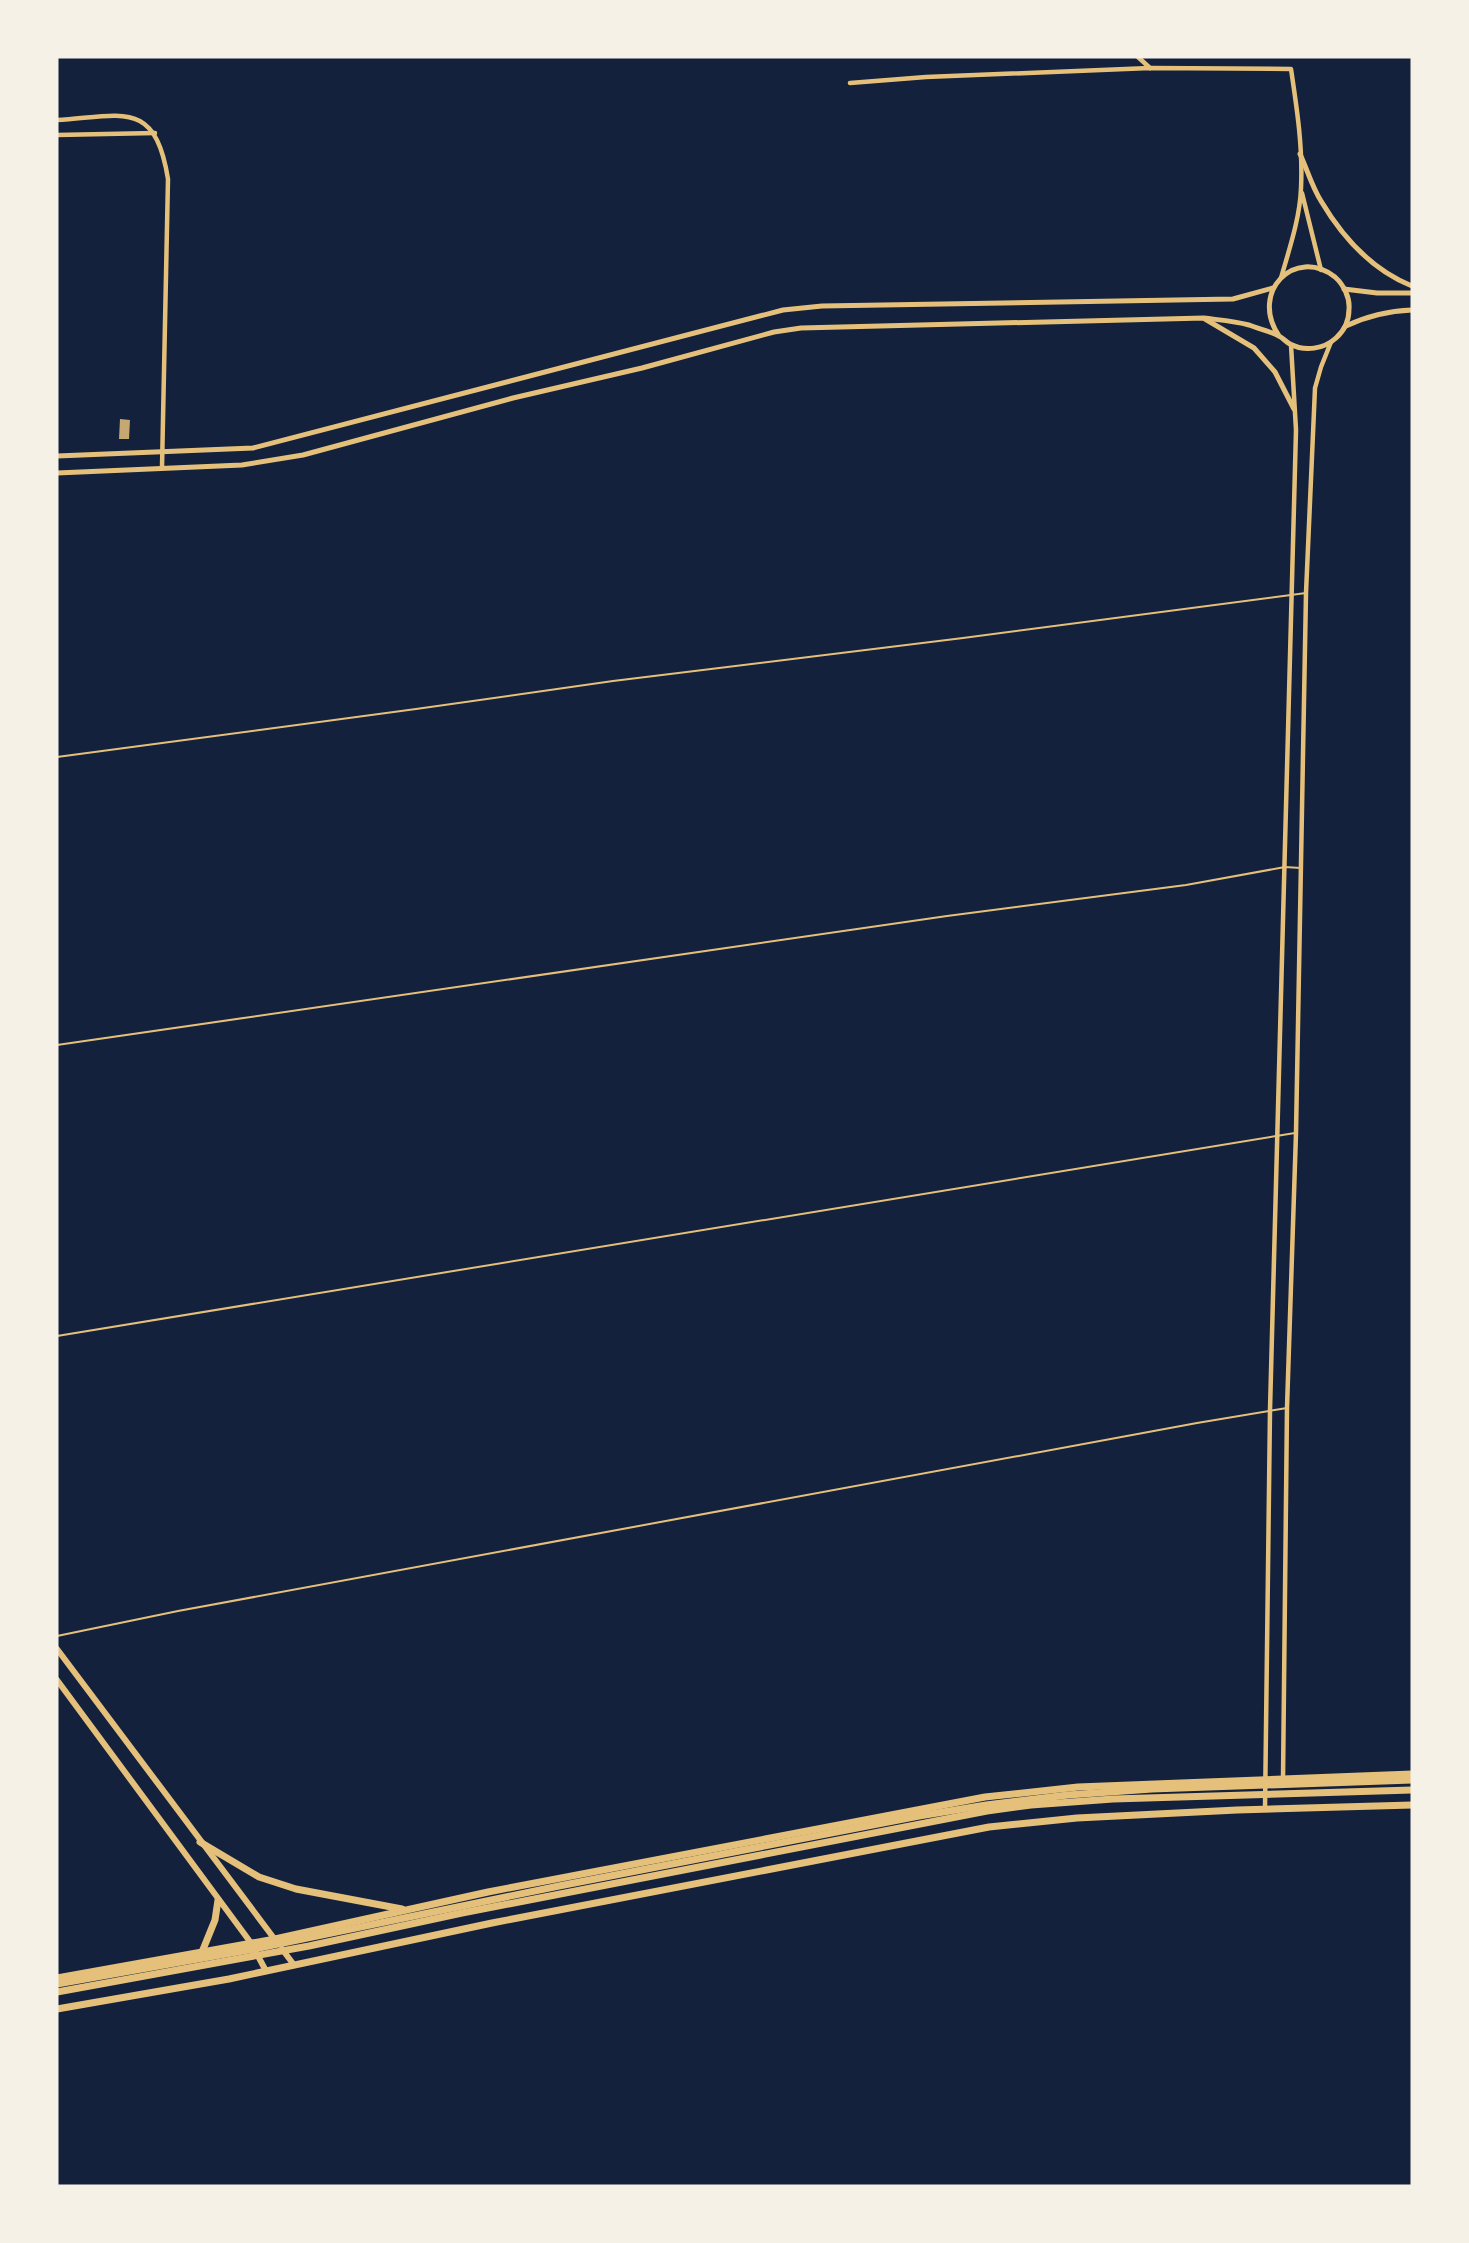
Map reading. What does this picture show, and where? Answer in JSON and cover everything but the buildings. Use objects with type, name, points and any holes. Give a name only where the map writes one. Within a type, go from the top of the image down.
[{"type":"main road","points":[[57,1649],[294,1965]]},
{"type":"main road","points":[[57,1680],[254,1949],[266,1971]]},
{"type":"main road","points":[[276,1941],[986,1805],[1121,1791],[1412,1774]]},
{"type":"main road","points":[[1283,1782],[1412,1780]]},
{"type":"main road","points":[[57,1992],[254,1949],[276,1941],[499,1889],[986,1797],[1078,1787],[1265,1783]]},
{"type":"main road","points":[[57,1978],[202,1952],[254,1949],[283,1951],[462,1913],[987,1811],[1031,1805],[1113,1799],[1412,1790]]},
{"type":"main road","points":[[57,2009],[266,1971],[504,1921],[962,1831],[1047,1820],[1265,1809],[1412,1805]]},
{"type":"main road","points":[[200,1842],[268,1880],[296,1889],[405,1910]]},
{"type":"main road","points":[[202,1952],[215,1920],[218,1900]]},
{"type":"main road","points":[[57,1984],[254,1949]]},
{"type":"street","points":[[1138,57],[1150,68]]},
{"type":"street","points":[[850,83],[926,77],[1150,68],[1292,69],[1298,109],[1301,190],[1293,236],[1281,278]]},
{"type":"street","points":[[57,120],[131,117],[148,125],[155,133],[164,153],[168,179],[162,468]]},
{"type":"street","points":[[57,135],[155,133]]},
{"type":"street","points":[[1300,154],[1320,200],[1345,235],[1372,264],[1395,279],[1412,286]]},
{"type":"street","points":[[1301,190],[1321,270]]},
{"type":"street","points":[[1279,336],[1272,326],[1268,313],[1273,288],[1281,278],[1292,271],[1304,268],[1321,270],[1339,280],[1350,306],[1348,320],[1331,342],[1315,388],[1306,593],[1296,1133],[1287,1408],[1283,1809]]},
{"type":"street","points":[[57,456],[253,448],[783,310],[822,306],[1233,299],[1273,288]]},
{"type":"street","points":[[1344,289],[1377,293],[1412,293]]},
{"type":"street","points":[[1344,327],[1363,318],[1400,310],[1412,310]]},
{"type":"street","points":[[1204,318],[1254,348],[1275,372],[1294,409]]},
{"type":"street","points":[[57,473],[242,465],[303,455],[783,330],[1204,318],[1241,323],[1279,336],[1291,345],[1304,349],[1318,348],[1331,342]]},
{"type":"street","points":[[1265,1809],[1270,1410],[1296,430],[1291,345]]},
{"type":"lane","points":[[57,757],[613,681],[951,640],[1306,593]]},
{"type":"lane","points":[[57,1045],[947,916],[1186,885],[1285,867],[1302,868]]},
{"type":"lane","points":[[57,1336],[1296,1133]]},
{"type":"lane","points":[[57,1636],[178,1611],[1287,1408]]}]
